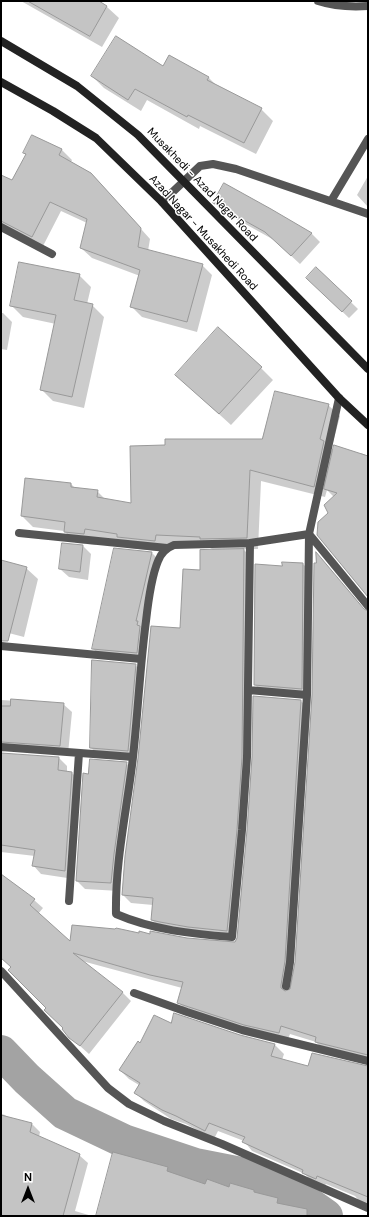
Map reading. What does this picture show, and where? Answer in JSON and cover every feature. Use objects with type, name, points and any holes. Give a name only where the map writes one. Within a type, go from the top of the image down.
[{"type":"main road","name":"Musakhedi - Azad Nagar Road","points":[[1,41],[77,86],[138,135],[368,369]]},
{"type":"main road","name":"Azad Nagar - Musakhedi Road","points":[[1,82],[53,111],[96,138],[162,202],[339,398],[368,425]]},
{"type":"street","points":[[318,1],[358,7],[368,6]]},
{"type":"street","points":[[331,201],[368,140]]},
{"type":"street","points":[[162,202],[200,166],[220,164],[368,214]]},
{"type":"street","points":[[1,227],[52,254]]},
{"type":"street","points":[[286,986],[290,962],[307,695],[309,534],[339,398]]},
{"type":"street","points":[[19,533],[167,548]]},
{"type":"street","points":[[250,543],[247,756],[243,822],[232,937],[167,930],[133,922],[116,914],[115,898],[120,840],[133,756],[141,659],[149,601],[157,562],[160,555],[167,548],[174,545],[250,543],[309,534]]},
{"type":"street","points":[[309,534],[368,606]]},
{"type":"street","points":[[1,646],[141,659]]},
{"type":"street","points":[[248,690],[307,695]]},
{"type":"street","points":[[1,747],[133,756]]},
{"type":"street","points":[[69,901],[80,753]]},
{"type":"street","points":[[1,971],[108,1088],[129,1104],[164,1121],[222,1144],[368,1208]]},
{"type":"street","points":[[134,993],[242,1030],[368,1061]]},
{"type":"building","points":[[28,1],[99,1],[107,6],[90,36]]},
{"type":"building","points":[[116,36],[163,66],[169,55],[209,77],[207,80],[262,108],[244,143],[188,115],[187,117],[135,89],[128,100],[91,76]]},
{"type":"building","points":[[32,135],[62,149],[59,155],[91,173],[141,228],[138,247],[203,264],[187,322],[130,307],[140,270],[80,248],[87,219],[50,202],[32,237],[1,221],[1,175],[12,180],[26,154],[23,153]]},
{"type":"building","points":[[224,183],[312,233],[291,256],[265,232],[213,203]]},
{"type":"building","points":[[19,262],[80,274],[74,300],[93,304],[72,397],[40,390],[56,315],[10,306]]},
{"type":"building","points":[[316,267],[352,301],[342,312],[306,278]]},
{"type":"building","points":[[218,327],[262,367],[219,414],[175,375]]},
{"type":"building","points":[[275,391],[329,404],[320,439],[324,441],[314,487],[250,470],[247,538],[200,539],[200,537],[156,535],[155,541],[117,537],[117,534],[85,529],[84,534],[64,532],[65,522],[21,516],[25,478],[71,483],[71,487],[98,490],[97,497],[131,503],[130,446],[165,445],[165,439],[262,439]]},
{"type":"building","points":[[334,445],[368,456],[368,597],[317,535],[318,522],[328,513],[324,505],[337,493],[324,489]]},
{"type":"building","points":[[62,543],[83,545],[80,572],[59,569]]},
{"type":"building","points":[[114,548],[152,552],[136,621],[138,621],[137,625],[140,626],[137,653],[92,649]]},
{"type":"building","points":[[244,549],[242,757],[237,830],[227,931],[188,927],[151,920],[153,898],[122,895],[125,856],[138,758],[151,626],[180,628],[183,569],[200,570],[200,550]]},
{"type":"building","points":[[316,552],[364,609],[368,611],[368,1055],[315,1042],[316,1037],[281,1026],[279,1033],[244,1025],[177,1003],[183,982],[150,975],[73,953],[123,992],[80,1046],[69,1038],[62,1029],[63,1028],[44,1010],[46,1008],[8,970],[11,967],[1,958],[1,874],[35,899],[30,905],[70,941],[72,925],[116,928],[150,934],[150,931],[187,938],[235,942],[237,938],[247,830],[252,757],[253,696],[301,700],[285,961],[281,985],[281,988],[285,991],[290,989],[295,962],[312,695],[314,563],[316,563]]},
{"type":"building","points":[[1,560],[27,567],[8,641],[1,641]]},
{"type":"building","points":[[282,562],[303,563],[302,689],[254,685],[255,564],[282,566]]},
{"type":"building","points":[[92,660],[136,664],[128,751],[90,748]]},
{"type":"building","points":[[11,699],[64,703],[60,746],[1,742],[1,706],[10,706]]},
{"type":"building","points":[[1,753],[59,757],[58,770],[72,772],[65,871],[32,866],[35,850],[1,845]]},
{"type":"building","points":[[90,759],[127,762],[111,883],[76,881],[83,773],[88,774]]},
{"type":"building","points":[[174,1013],[240,1035],[275,1044],[271,1056],[308,1066],[312,1053],[368,1066],[368,1197],[317,1176],[316,1179],[302,1173],[303,1170],[242,1142],[245,1137],[209,1123],[205,1131],[162,1110],[134,1093],[140,1083],[119,1070],[138,1041],[140,1043],[154,1015],[171,1023]]},
{"type":"building","points":[[1,1115],[32,1123],[30,1132],[80,1154],[63,1216],[1,1216]]},
{"type":"building","points":[[113,1152],[168,1167],[167,1171],[205,1184],[207,1179],[229,1187],[230,1183],[254,1190],[254,1192],[278,1198],[277,1203],[307,1209],[307,1216],[96,1216]]},
{"type":"waterway","points":[[1,1052],[27,1079],[65,1113],[126,1142],[195,1165],[246,1175],[295,1194],[326,1216]]}]
